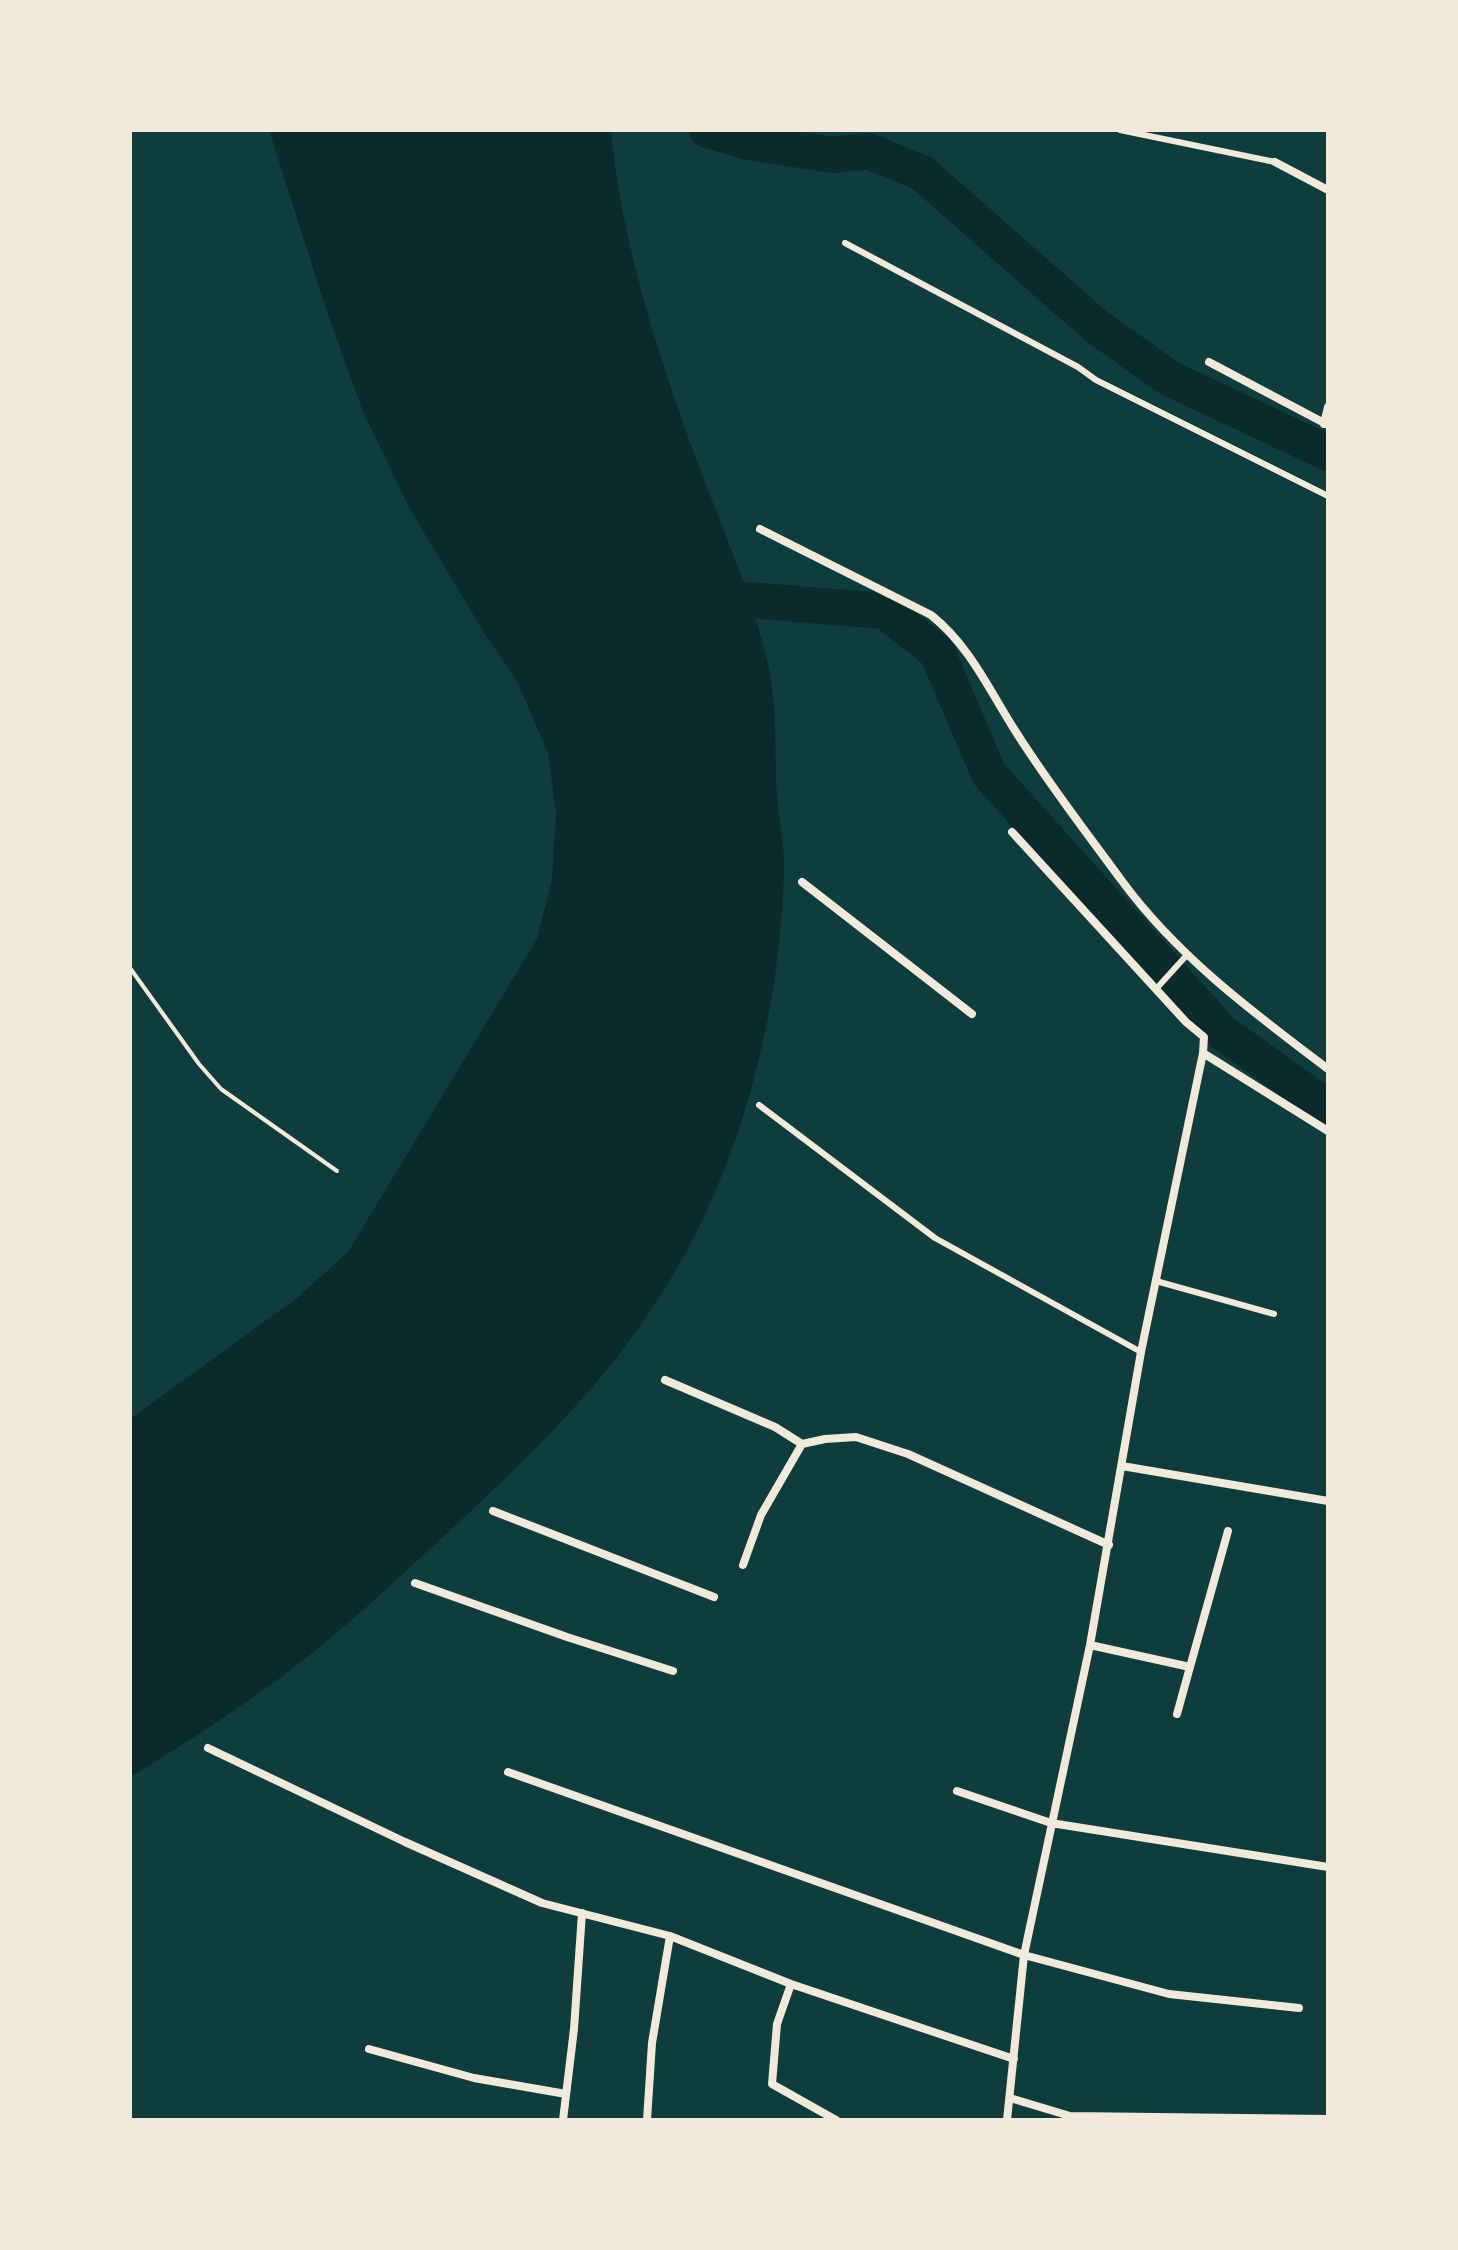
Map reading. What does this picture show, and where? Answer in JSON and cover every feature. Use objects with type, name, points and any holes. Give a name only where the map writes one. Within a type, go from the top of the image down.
[{"type":"street","points":[[1275,162],[1328,190]]},
{"type":"street","points":[[1209,362],[1326,424],[1328,407]]},
{"type":"street","points":[[760,529],[931,615],[952,631],[966,648],[1017,734],[1115,872],[1184,958],[1328,1069]]},
{"type":"street","points":[[1007,2120],[1024,1955],[1090,1645],[1141,1352],[1204,1037],[1186,1022],[1159,986],[1012,832]]},
{"type":"street","points":[[802,882],[972,1014]]},
{"type":"street","points":[[1203,1053],[1328,1131]]},
{"type":"street","points":[[665,1380],[775,1427],[802,1444],[856,1437],[908,1454],[1109,1545]]},
{"type":"street","points":[[743,1565],[761,1515],[802,1444]]},
{"type":"street","points":[[1122,1466],[1328,1501]]},
{"type":"street","points":[[493,1511],[714,1597]]},
{"type":"street","points":[[1177,1714],[1228,1531]]},
{"type":"street","points":[[415,1583],[673,1671]]},
{"type":"street","points":[[1090,1645],[1190,1667]]},
{"type":"street","points":[[208,1748],[542,1903],[670,1936],[791,1984],[1014,2059]]},
{"type":"street","points":[[508,1772],[1024,1955],[1169,1994],[1299,2008]]},
{"type":"street","points":[[957,1791],[1051,1823],[1328,1867]]},
{"type":"street","points":[[563,2120],[582,1913]]},
{"type":"street","points":[[647,2120],[652,2043],[670,1936]]},
{"type":"street","points":[[791,1984],[777,2024],[772,2084],[836,2120]]},
{"type":"street","points":[[369,2049],[474,2078],[566,2094]]},
{"type":"street","points":[[1010,2098],[1070,2116],[1328,2119]]},
{"type":"lane","points":[[1120,130],[1275,162]]},
{"type":"lane","points":[[845,243],[1078,367],[1096,380],[1328,496]]},
{"type":"lane","points":[[1159,986],[1184,958]]},
{"type":"lane","points":[[759,1105],[935,1238],[1141,1352]]},
{"type":"lane","points":[[1156,1281],[1274,1314]]},
{"type":"path","points":[[130,968],[199,1064],[221,1089],[337,1171]]},
{"type":"water","points":[[269,130],[611,130],[630,245],[661,358],[730,545],[767,660],[773,693],[777,796],[784,854],[780,931],[762,1046],[729,1158],[680,1264],[627,1344],[579,1402],[527,1457],[346,1624],[246,1702],[130,1777],[130,1419],[297,1298],[348,1252],[537,939],[552,880],[556,812],[548,753],[517,681],[486,636],[410,509],[363,412],[325,306]]},
{"type":"waterway","points":[[707,130],[749,142],[833,155],[868,151],[922,173],[1096,326],[1169,378],[1328,453]]},
{"type":"waterway","points":[[701,599],[710,597],[885,611],[937,652],[989,774],[1222,1032],[1328,1108]]}]
